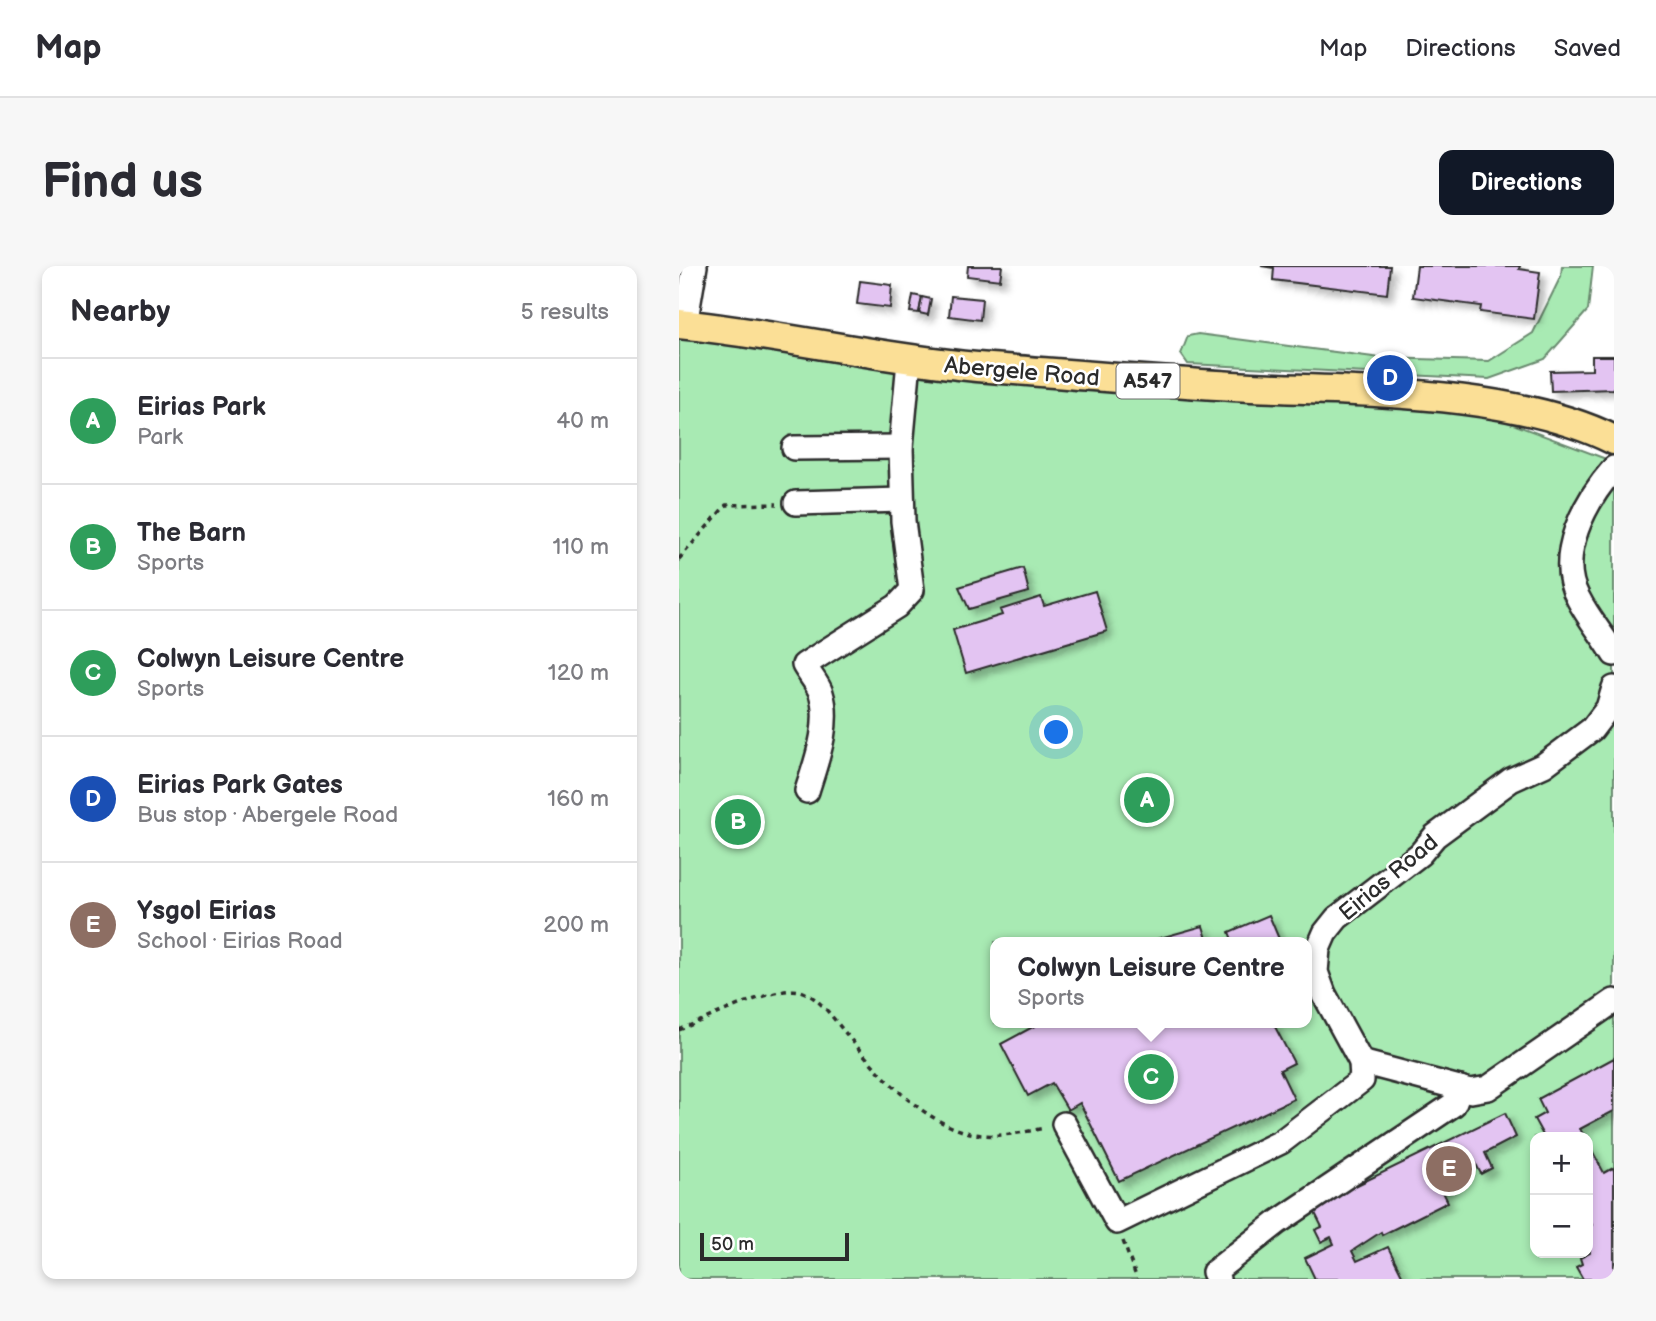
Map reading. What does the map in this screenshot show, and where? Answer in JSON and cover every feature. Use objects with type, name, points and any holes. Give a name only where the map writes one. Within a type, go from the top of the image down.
[{"type":"main road","name":"Abergele Road","points":[[682,325],[909,361],[1153,382],[1413,395],[1538,412],[1590,428],[1614,440]]},
{"type":"street","points":[[682,325],[695,266]]},
{"type":"street","points":[[807,791],[820,749],[824,715],[821,693],[804,665],[897,606],[912,590],[902,500],[901,447],[909,361]]},
{"type":"street","points":[[794,448],[901,447]]},
{"type":"street","points":[[1614,468],[1600,484],[1584,513],[1570,555],[1569,574],[1578,598],[1614,654]]},
{"type":"street","points":[[796,503],[902,500]]},
{"type":"street","name":"Eirias Road","points":[[1361,1062],[1324,994],[1316,972],[1318,949],[1325,933],[1337,918],[1420,854],[1435,836],[1511,780],[1544,765],[1592,729],[1608,708],[1614,688]]},
{"type":"street","points":[[1064,1124],[1117,1223],[1281,1142],[1361,1080],[1361,1062],[1471,1091],[1488,1088],[1614,1001]]},
{"type":"street","points":[[1218,1279],[1214,1272],[1278,1222],[1454,1104],[1459,1088]]},
{"type":"path","points":[[679,559],[726,505],[796,503]]},
{"type":"path","points":[[679,1030],[780,990],[801,991],[820,1003],[887,1081],[918,1107],[943,1121],[979,1135],[1010,1135],[1064,1124]]},
{"type":"path","points":[[1117,1223],[1137,1279]]},
{"type":"green space","points":[[1562,266],[1593,266],[1588,310],[1545,359],[1489,379],[1188,364],[1181,354],[1188,336],[1198,334],[1381,358],[1489,361],[1533,333],[1561,276]]},
{"type":"green space","points":[[679,326],[1152,382],[1390,378],[1614,462],[1614,1279],[679,1279]]},
{"type":"building","points":[[968,266],[1002,266],[1000,280],[967,276]]},
{"type":"building","points":[[1261,266],[1390,266],[1387,294],[1273,280],[1274,268]]},
{"type":"building","points":[[1417,266],[1520,266],[1519,269],[1540,272],[1534,319],[1480,312],[1481,306],[1413,297]]},
{"type":"building","points":[[860,281],[892,285],[890,308],[857,304]]},
{"type":"building","points":[[913,295],[922,297],[919,313],[910,312]]},
{"type":"building","points":[[951,296],[982,299],[980,320],[949,316]]},
{"type":"building","points":[[922,297],[931,299],[928,315],[919,313]]},
{"type":"building","points":[[1592,356],[1614,356],[1614,389],[1551,391],[1550,371],[1592,370]]},
{"type":"building","points":[[1023,568],[1029,592],[969,609],[959,587]]},
{"type":"building","points":[[1095,591],[1107,631],[966,673],[953,630],[1002,615],[1000,610],[1041,597],[1044,606]]},
{"type":"building","points":[[1269,915],[1278,937],[1231,937],[1229,932]]},
{"type":"building","points":[[1203,926],[1206,937],[1164,937]]},
{"type":"building","points":[[1031,1028],[1276,1028],[1294,1063],[1280,1070],[1294,1099],[1119,1181],[1080,1103],[1068,1110],[1052,1083],[1028,1096],[1001,1044]]},
{"type":"building","points":[[1614,1058],[1614,1111],[1580,1129],[1582,1132],[1541,1132],[1534,1119],[1545,1113],[1538,1099]]},
{"type":"building","points":[[1505,1113],[1516,1137],[1485,1153],[1492,1168],[1481,1174],[1472,1156],[1443,1170],[1451,1188],[1443,1192],[1448,1202],[1382,1235],[1381,1232],[1352,1251],[1357,1261],[1388,1247],[1404,1279],[1315,1279],[1305,1258],[1334,1244],[1331,1237],[1321,1242],[1315,1230],[1322,1227],[1312,1207]]},
{"type":"building","points":[[1593,1152],[1604,1173],[1613,1168],[1614,1171],[1614,1279],[1583,1279],[1576,1267],[1582,1264],[1580,1258],[1593,1258]]},
{"type":"place","name":"Eirias Park Gates","points":[[1390,378]]},
{"type":"place","name":"Eirias Park","points":[[1147,800]]},
{"type":"place","name":"The Barn","points":[[738,822]]},
{"type":"place","name":"Colwyn Leisure Centre","points":[[1151,1077]]},
{"type":"place","name":"Ysgol Eirias","points":[[1449,1169]]}]
